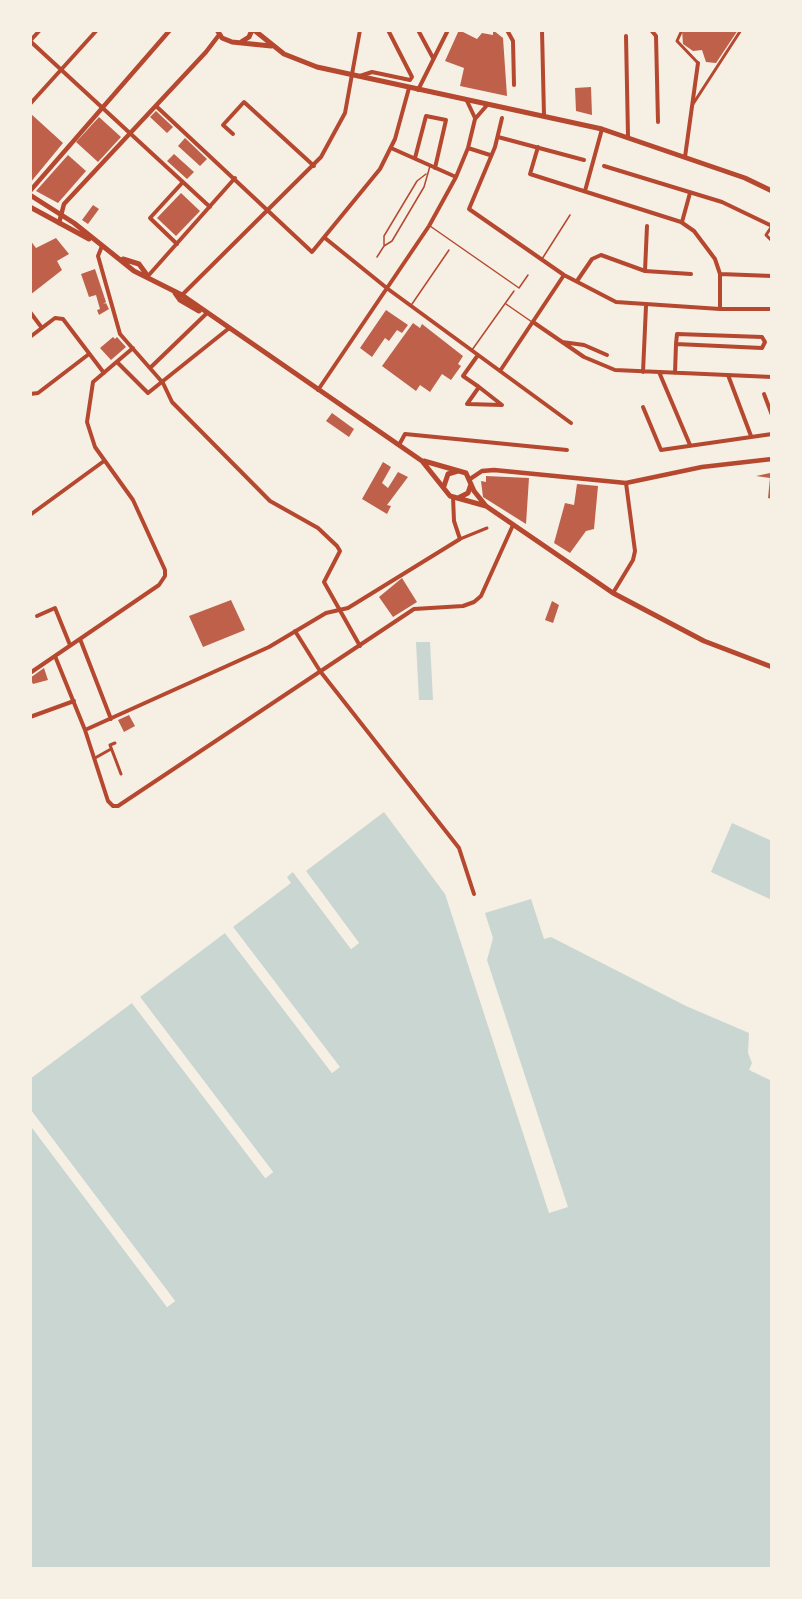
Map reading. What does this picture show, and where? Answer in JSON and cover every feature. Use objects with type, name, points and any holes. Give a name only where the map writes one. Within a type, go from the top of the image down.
[{"type":"main road","points":[[239,43],[249,37],[253,30],[271,45],[306,63],[409,88],[602,129],[745,178],[772,191]]},
{"type":"main road","points":[[217,31],[228,41],[271,45]]},
{"type":"main road","points":[[30,193],[60,213],[94,241]]},
{"type":"main road","points":[[30,207],[94,241],[120,258],[139,264],[148,276],[422,461],[455,497],[486,506]]},
{"type":"main road","points":[[422,461],[459,471],[471,481],[474,491],[486,506],[613,593],[704,641],[772,667]]},
{"type":"main road","points":[[444,487],[446,477],[459,471]]},
{"type":"main road","points":[[455,497],[468,493],[471,481]]},
{"type":"street","points":[[40,30],[30,41],[210,207]]},
{"type":"street","points":[[30,104],[97,30]]},
{"type":"street","points":[[30,193],[101,107],[170,30]]},
{"type":"street","points":[[181,297],[314,166],[335,135],[345,113],[356,76],[360,30]]},
{"type":"street","points":[[356,76],[372,72],[410,80],[412,77],[388,30]]},
{"type":"street","points":[[418,30],[433,59]]},
{"type":"street","points":[[418,90],[448,30]]},
{"type":"street","points":[[507,30],[513,41],[514,85]]},
{"type":"street","points":[[542,30],[544,117]]},
{"type":"street","points":[[651,30],[656,36],[658,122]]},
{"type":"street","points":[[682,30],[677,41],[698,63],[685,157]]},
{"type":"street","points":[[692,105],[741,30]]},
{"type":"street","points":[[58,223],[64,204],[206,52],[217,31]]},
{"type":"street","points":[[626,36],[627,136]]},
{"type":"street","points":[[156,105],[312,252],[380,169],[391,148],[409,88]]},
{"type":"street","points":[[466,99],[471,105],[475,119]]},
{"type":"street","points":[[233,134],[223,125],[244,102],[314,166]]},
{"type":"street","points":[[318,390],[388,290],[429,226],[456,177],[468,148],[475,119],[489,104]]},
{"type":"street","points":[[415,158],[426,116],[446,120],[433,166]]},
{"type":"street","points":[[502,118],[498,137],[469,209],[564,275],[616,302],[646,306],[772,309]]},
{"type":"street","points":[[585,191],[602,129]]},
{"type":"street","points":[[498,137],[584,160]]},
{"type":"street","points":[[538,147],[530,174],[681,222],[707,246],[720,274],[720,309]]},
{"type":"street","points":[[391,148],[456,177]]},
{"type":"street","points":[[468,148],[490,155]]},
{"type":"street","points":[[604,166],[722,202],[772,226],[766,236],[772,241]]},
{"type":"street","points":[[148,276],[235,178]]},
{"type":"street","points":[[177,244],[150,218],[183,182]]},
{"type":"street","points":[[681,222],[690,194]]},
{"type":"street","points":[[645,271],[648,226]]},
{"type":"street","points":[[325,238],[366,269],[388,290],[571,423]]},
{"type":"street","points":[[102,246],[98,256],[120,334],[163,383],[172,402],[270,501],[318,528],[337,546],[340,551],[324,582],[360,646]]},
{"type":"street","points":[[577,281],[592,258],[601,255],[645,271],[691,274]]},
{"type":"street","points":[[720,274],[772,276]]},
{"type":"street","points":[[500,371],[564,275]]},
{"type":"street","points":[[643,372],[646,306]]},
{"type":"street","points":[[30,312],[42,328]]},
{"type":"street","points":[[150,368],[206,314]]},
{"type":"street","points":[[30,337],[55,318],[63,319],[104,373]]},
{"type":"street","points":[[533,322],[584,357],[615,370],[772,377]]},
{"type":"street","points":[[117,362],[148,393],[228,329]]},
{"type":"street","points":[[675,373],[676,344],[677,334],[762,337],[765,342],[762,348],[676,344]]},
{"type":"street","points":[[561,341],[584,345],[607,355]]},
{"type":"street","points":[[30,673],[159,585],[165,576],[133,500],[104,461],[88,430],[90,390],[93,382],[134,348]]},
{"type":"street","points":[[30,394],[38,393],[89,354]]},
{"type":"street","points":[[478,355],[463,376],[479,387],[502,405],[467,404],[479,387]]},
{"type":"street","points":[[659,372],[690,445]]},
{"type":"street","points":[[728,375],[751,436]]},
{"type":"street","points":[[764,394],[772,415]]},
{"type":"street","points":[[643,407],[661,450],[772,434]]},
{"type":"street","points":[[399,446],[405,434],[567,450]]},
{"type":"street","points":[[471,481],[482,471],[494,470],[626,483],[702,467],[772,459]]},
{"type":"street","points":[[30,515],[104,461]]},
{"type":"street","points":[[613,593],[633,560],[635,551],[626,483]]},
{"type":"street","points":[[455,497],[454,521],[460,538]]},
{"type":"street","points":[[55,656],[85,730],[108,801],[113,806],[120,804],[414,609],[463,606],[474,602],[481,596],[513,525]]},
{"type":"street","points":[[85,730],[269,647],[326,613],[348,608],[460,538],[487,528]]},
{"type":"street","points":[[37,616],[55,608],[70,645]]},
{"type":"street","points":[[294,631],[320,671],[459,848],[474,894]]},
{"type":"street","points":[[80,639],[111,719]]},
{"type":"street","points":[[30,717],[74,701]]},
{"type":"street","points":[[115,743],[110,745],[121,774]]},
{"type":"street","points":[[94,758],[111,750]]},
{"type":"lane","points":[[384,246],[384,237],[417,182],[433,166]]},
{"type":"lane","points":[[377,257],[384,246],[393,241],[424,187],[427,173]]},
{"type":"lane","points":[[542,259],[570,215]]},
{"type":"lane","points":[[429,226],[519,288],[528,275]]},
{"type":"lane","points":[[411,306],[449,250]]},
{"type":"lane","points":[[472,351],[514,291]]},
{"type":"lane","points":[[505,304],[533,322]]},
{"type":"shaded area","points":[[416,642],[430,642],[433,700],[419,700]]},
{"type":"shaded area","points":[[384,812],[445,894],[549,1213],[568,1207],[487,960],[493,938],[485,913],[531,899],[544,939],[551,937],[686,1006],[749,1033],[748,1053],[752,1063],[749,1070],[772,1081],[772,1569],[30,1569],[30,1125],[167,1307],[175,1301],[30,1109],[30,1079],[132,1003],[266,1178],[273,1172],[140,997],[225,933],[332,1073],[339,1067],[233,927],[291,883],[287,877],[293,872],[351,949],[359,943],[306,871]]},
{"type":"shaded area","points":[[732,823],[772,841],[772,900],[711,872]]},
{"type":"pier","points":[[304,869],[359,943],[351,949],[293,872],[296,870],[352,945],[355,942],[303,873]]},
{"type":"pier","points":[[233,927],[340,1067],[332,1073],[225,933],[228,931],[333,1069],[336,1067],[230,929]]},
{"type":"pier","points":[[140,997],[273,1172],[265,1178],[132,1003],[134,1001],[266,1174],[269,1172],[137,998]]},
{"type":"pier","points":[[30,1109],[175,1301],[167,1307],[30,1125],[30,1122],[168,1303],[171,1300],[30,1114]]},
{"type":"building","points":[[459,30],[477,39],[482,33],[493,35],[493,30],[503,38],[507,96],[460,86],[464,68],[445,61]]},
{"type":"building","points":[[682,30],[738,30],[716,63],[706,62],[702,50],[693,51],[683,44]]},
{"type":"building","points":[[591,87],[592,115],[576,111],[575,88]]},
{"type":"building","points":[[156,111],[173,127],[167,133],[150,117]]},
{"type":"building","points":[[30,113],[63,143],[30,183]]},
{"type":"building","points":[[99,117],[121,137],[98,162],[76,142]]},
{"type":"building","points":[[185,138],[207,159],[200,166],[178,146]]},
{"type":"building","points":[[174,154],[194,172],[187,179],[167,161]]},
{"type":"building","points":[[68,155],[86,171],[58,203],[36,191]]},
{"type":"building","points":[[181,193],[200,211],[176,236],[157,218]]},
{"type":"building","points":[[93,205],[99,209],[88,224],[82,220]]},
{"type":"building","points":[[56,238],[69,254],[57,261],[62,270],[30,295],[30,240],[36,248]]},
{"type":"building","points":[[95,269],[106,302],[103,304],[106,303],[109,309],[99,315],[97,310],[100,309],[96,295],[89,297],[81,274]]},
{"type":"building","points":[[386,310],[408,325],[402,333],[397,330],[389,341],[385,338],[372,357],[360,348]]},
{"type":"building","points":[[413,323],[420,328],[422,324],[463,356],[458,364],[461,366],[451,380],[442,374],[430,392],[420,385],[416,391],[382,366]]},
{"type":"building","points":[[113,337],[115,339],[117,337],[126,347],[111,360],[100,348]]},
{"type":"building","points":[[332,413],[354,429],[349,437],[326,421]]},
{"type":"building","points":[[383,462],[391,467],[382,483],[388,488],[398,472],[408,477],[387,505],[391,506],[387,514],[362,499]]},
{"type":"building","points":[[770,467],[772,467],[772,499],[768,498],[770,478],[756,476],[770,473]]},
{"type":"building","points":[[486,476],[529,478],[526,524],[483,497],[481,481],[486,482]]},
{"type":"building","points":[[577,484],[598,486],[594,529],[586,531],[570,553],[554,543],[565,503],[574,505]]},
{"type":"building","points":[[402,578],[417,602],[393,617],[379,597]]},
{"type":"building","points":[[231,600],[245,630],[203,647],[189,616]]},
{"type":"building","points":[[552,601],[559,605],[553,623],[545,620]]},
{"type":"building","points":[[44,668],[48,680],[33,684],[30,678]]},
{"type":"building","points":[[129,715],[135,726],[124,732],[118,720]]}]
